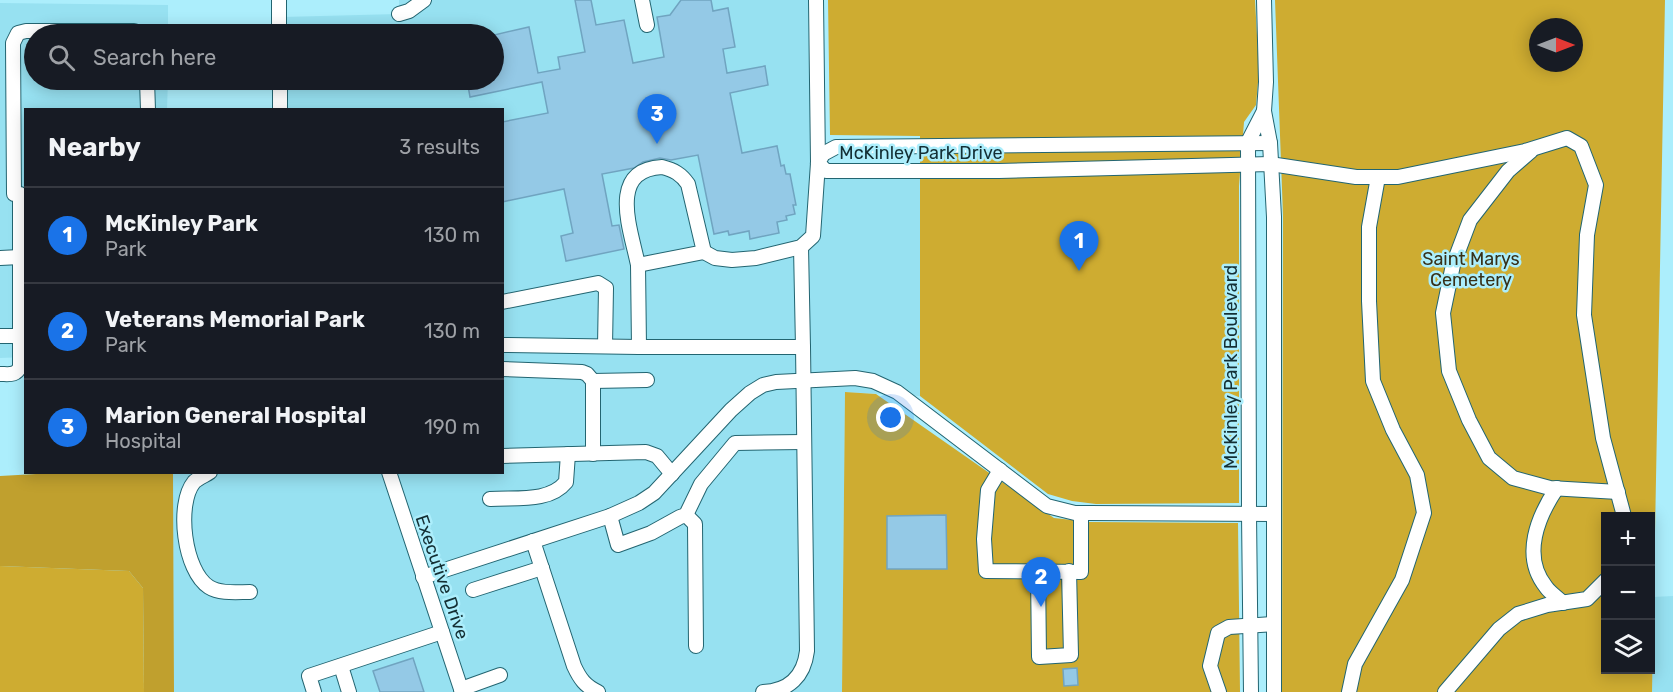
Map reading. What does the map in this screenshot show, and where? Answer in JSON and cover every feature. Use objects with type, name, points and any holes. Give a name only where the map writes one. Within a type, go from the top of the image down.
[{"type":"street","points":[[279,0],[279,24]]},
{"type":"street","points":[[399,14],[409,11],[424,0]]},
{"type":"street","points":[[642,0],[647,25]]},
{"type":"street","points":[[638,265],[704,252],[715,258],[732,260],[780,254],[801,247],[813,237],[818,163],[816,0]]},
{"type":"street","name":"McKinley Park Boulevard","points":[[1264,0],[1266,82],[1264,111],[1270,142],[1274,217],[1274,692]]},
{"type":"street","points":[[0,374],[14,374],[20,367],[20,257],[15,194],[20,153],[14,43],[18,33],[24,32]]},
{"type":"street","points":[[147,90],[147,108]]},
{"type":"street","points":[[280,90],[280,108]]},
{"type":"street","name":"McKinley Park Boulevard","points":[[1251,692],[1248,142],[1264,111]]},
{"type":"street","name":"McKinley Park Drive","points":[[1270,142],[999,147],[836,147],[823,154],[818,163],[826,171],[999,171],[1270,164],[1356,177],[1398,177],[1535,148],[1568,138],[1581,147],[1596,185],[1587,235],[1584,315],[1603,438],[1618,492]]},
{"type":"street","points":[[1535,148],[1508,171],[1470,220],[1453,265],[1443,313],[1449,371],[1469,420],[1489,458],[1513,478],[1557,488],[1618,492],[1623,512]]},
{"type":"street","points":[[639,347],[638,265],[626,198],[628,188],[642,172],[662,167],[682,176],[688,184],[704,252]]},
{"type":"street","points":[[1349,692],[1355,664],[1402,580],[1424,513],[1417,475],[1393,430],[1373,381],[1369,301],[1369,227],[1378,177]]},
{"type":"street","points":[[763,692],[780,690],[791,684],[800,675],[807,651],[801,247]]},
{"type":"street","points":[[0,258],[20,257]]},
{"type":"street","points":[[504,302],[598,283],[606,288],[605,346]]},
{"type":"street","points":[[0,336],[20,336]]},
{"type":"street","points":[[504,345],[802,347]]},
{"type":"street","points":[[504,369],[587,374],[593,381],[593,454]]},
{"type":"street","points":[[423,577],[610,516],[639,503],[654,493],[731,410],[750,393],[763,385],[802,380],[855,378],[884,385],[897,392],[1047,506],[1081,513],[1274,514]]},
{"type":"street","points":[[593,381],[647,380]]},
{"type":"street","points":[[610,516],[618,545],[651,533],[686,515],[701,484],[735,443],[803,442]]},
{"type":"street","points":[[504,456],[646,452],[657,456],[672,474]]},
{"type":"street","points":[[490,499],[544,496],[554,493],[566,482],[568,454]]},
{"type":"street","points":[[1000,470],[988,490],[984,539],[986,571],[1081,572],[1081,513]]},
{"type":"street","points":[[207,474],[195,482],[185,505],[185,532],[193,567],[208,586],[228,592],[250,592]]},
{"type":"street","name":"Executive Drive","points":[[390,474],[462,691]]},
{"type":"street","points":[[1557,488],[1545,507],[1534,537],[1535,566],[1546,587],[1563,603]]},
{"type":"street","points":[[686,515],[695,524],[696,646]]},
{"type":"street","points":[[533,541],[574,666],[581,680],[589,688],[598,692]]},
{"type":"street","points":[[473,590],[542,568]]},
{"type":"street","points":[[1038,570],[1039,657],[1071,655],[1069,571]]},
{"type":"street","points":[[1445,692],[1500,629],[1518,614],[1547,605],[1587,599],[1601,584]]},
{"type":"street","points":[[1219,692],[1209,666],[1218,633],[1228,627],[1274,624]]},
{"type":"street","points":[[314,692],[309,676],[442,632]]},
{"type":"street","points":[[341,666],[349,692]]},
{"type":"street","points":[[462,691],[500,675]]},
{"type":"shaded area","points":[[399,0],[808,0],[812,178],[920,179],[920,396],[845,392],[842,692],[174,692],[173,474],[504,474],[504,108],[282,108],[281,90],[504,90],[504,24],[281,24],[281,17],[399,14]]},
{"type":"shaded area","points":[[0,3],[168,5],[168,24],[24,24],[24,90],[168,90],[167,108],[24,108],[24,357],[0,358]]},
{"type":"shaded area","points":[[173,474],[174,692],[144,692],[143,588],[129,571],[0,566],[0,476]]},
{"type":"shaded area","points":[[1673,596],[1673,692],[1652,692],[1652,674],[1655,674],[1655,597]]},
{"type":"green space","points":[[828,0],[1255,0],[1259,71],[1256,105],[1244,122],[1239,186],[1239,503],[1096,504],[1072,501],[1048,494],[920,396],[920,136],[830,135]]},
{"type":"green space","name":"Saint Marys Cemetery","points":[[1275,0],[1665,0],[1655,532],[1655,512],[1601,512],[1601,674],[1652,674],[1652,692],[1282,692],[1283,216]]},
{"type":"green space","points":[[845,392],[876,394],[1054,518],[1090,522],[1238,523],[1240,692],[842,692]]},
{"type":"green space","points":[[0,566],[129,571],[143,588],[144,692],[0,692]]},
{"type":"building","points":[[575,0],[591,0],[596,25],[624,20],[633,63],[664,57],[657,17],[670,15],[681,0],[711,0],[713,11],[728,8],[735,47],[723,49],[727,73],[765,66],[768,85],[730,93],[742,153],[777,146],[781,166],[784,165],[786,174],[790,174],[796,205],[793,205],[795,214],[786,216],[787,220],[777,222],[779,233],[750,239],[749,231],[729,235],[728,231],[714,234],[698,155],[671,160],[660,158],[643,162],[634,168],[602,174],[612,226],[619,225],[624,249],[566,261],[561,236],[573,233],[564,189],[504,202],[504,122],[548,113],[542,82],[504,90],[504,33],[529,27],[538,73],[560,69],[558,57],[585,52]]},
{"type":"building","points":[[469,90],[504,90],[470,97]]},
{"type":"building","points":[[946,515],[947,569],[887,569],[887,516]]},
{"type":"building","points":[[413,658],[424,692],[380,692],[373,671]]},
{"type":"building","points":[[1077,668],[1078,685],[1064,686],[1063,669]]},
{"type":"place","name":"Marion General Hospital","points":[[657,144]]},
{"type":"place","name":"McKinley Park","points":[[1079,271]]},
{"type":"place","name":"Veterans Memorial Park","points":[[1041,607]]}]
